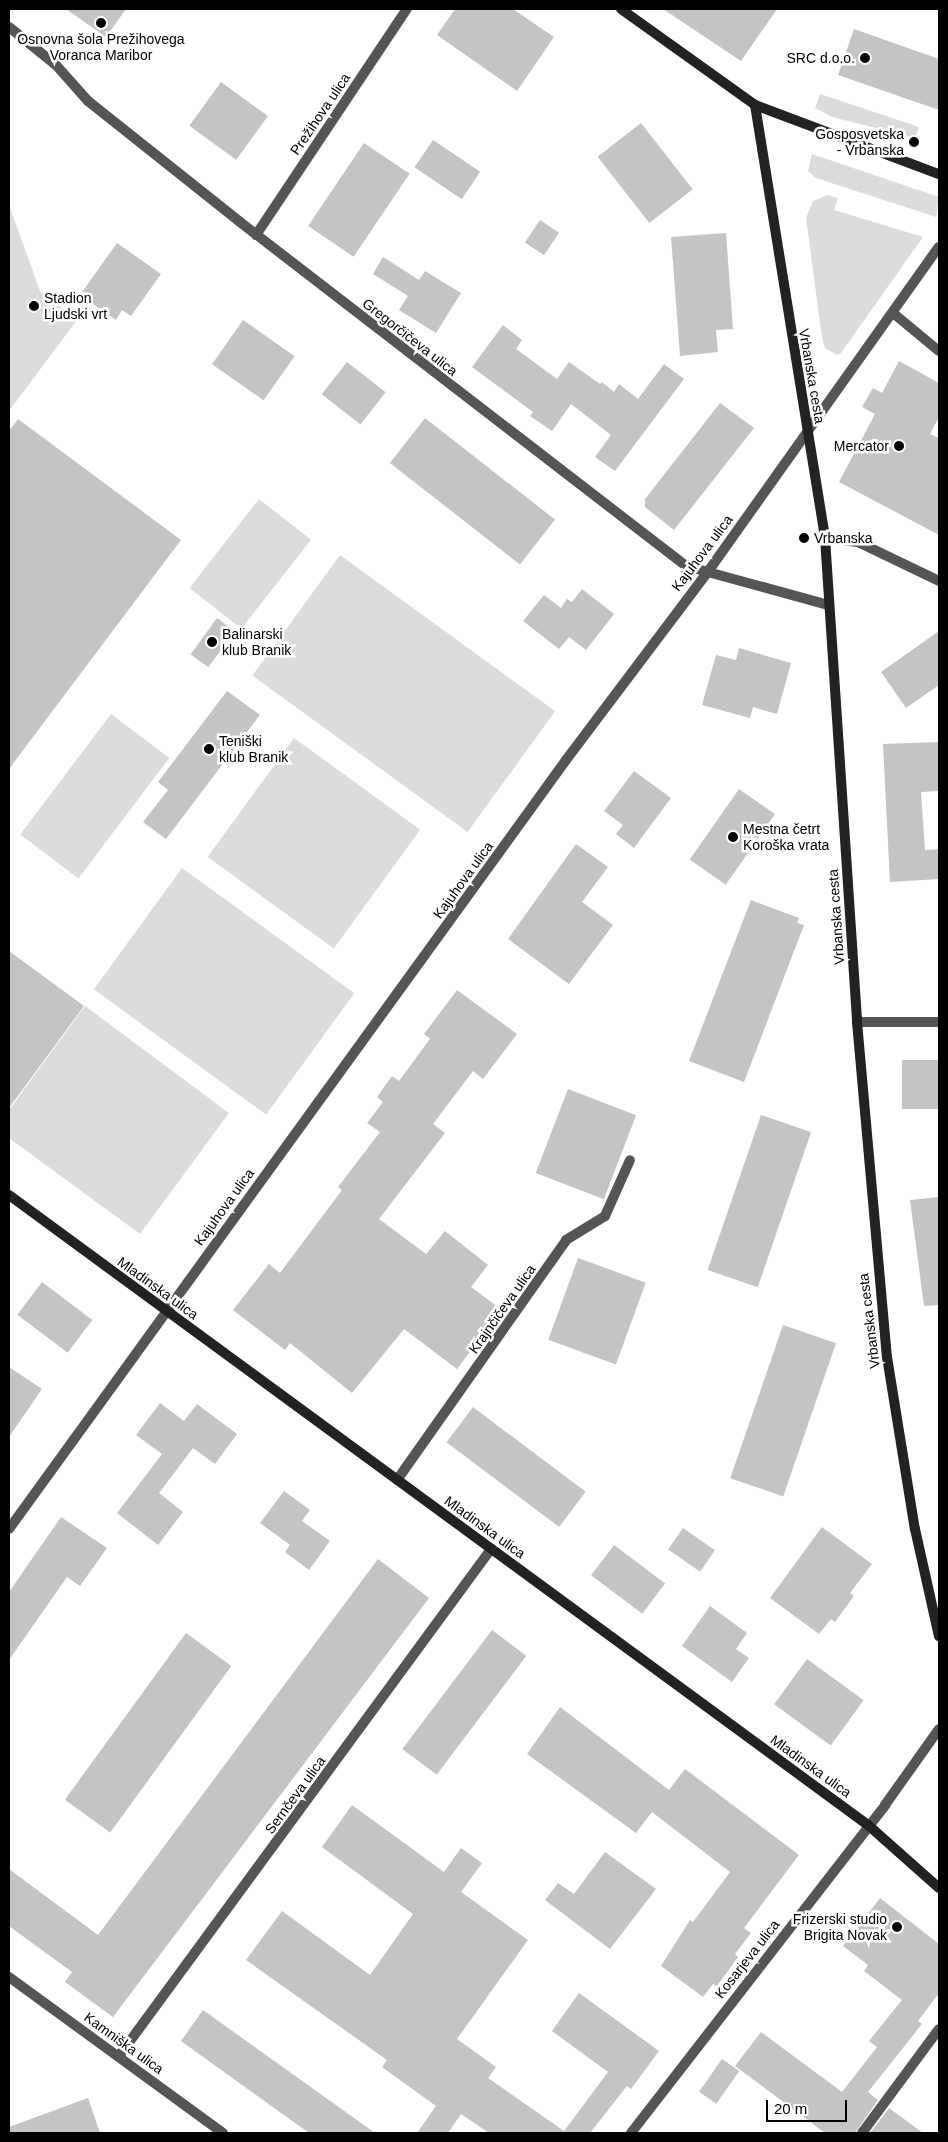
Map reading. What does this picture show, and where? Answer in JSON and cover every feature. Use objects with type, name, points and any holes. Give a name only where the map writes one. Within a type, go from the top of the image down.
[{"type":"street","name":"Prežihova ulica","points":[[256,235],[407,9]]},
{"type":"street","points":[[621,9],[755,106],[939,174]]},
{"type":"street","name":"Gregorčičeva ulica","points":[[9,27],[56,66],[88,101],[256,235],[608,509],[686,566],[829,605]]},
{"type":"street","name":"Vrbanska cesta","points":[[755,106],[825,538],[856,1022],[887,1357],[915,1529],[939,1636]]},
{"type":"street","name":"Kajuhova ulica","points":[[9,1530],[168,1313],[189,1279],[566,760],[707,573],[939,247]]},
{"type":"street","points":[[893,313],[939,351]]},
{"type":"street","points":[[825,538],[858,542],[939,581]]},
{"type":"street","points":[[856,1022],[939,1022]]},
{"type":"street","name":"Krajnčičeva ulica","points":[[397,1480],[566,1240],[605,1216],[630,1160]]},
{"type":"street","name":"Mladinska ulica","points":[[9,1195],[868,1825],[939,1888]]},
{"type":"street","name":"Sernčeva ulica","points":[[119,2056],[491,1549]]},
{"type":"street","name":"Kosarjeva ulica","points":[[631,2133],[939,1730]]},
{"type":"street","name":"Kamniška ulica","points":[[9,1977],[223,2133]]},
{"type":"street","points":[[862,2133],[939,2029]]},
{"type":"shaded area","points":[[820,94],[919,127],[915,138],[832,117],[815,108]]},
{"type":"shaded area","points":[[812,154],[939,197],[936,217],[816,178],[808,171]]},
{"type":"shaded area","points":[[827,195],[838,198],[834,210],[923,237],[841,353],[837,355],[825,348],[822,338],[806,218],[813,201]]},
{"type":"shaded area","name":"Stadion Ljudski vrt","points":[[9,205],[40,291],[77,320],[9,411]]},
{"type":"shaded area","points":[[259,499],[311,540],[241,629],[189,588]]},
{"type":"shaded area","points":[[340,555],[555,711],[468,832],[252,676]]},
{"type":"shaded area","points":[[111,714],[169,758],[78,879],[20,835]]},
{"type":"shaded area","points":[[294,738],[420,830],[334,949],[208,857]]},
{"type":"shaded area","points":[[182,868],[354,993],[266,1115],[94,989]]},
{"type":"shaded area","points":[[85,1006],[229,1113],[140,1234],[9,1138],[9,1110]]},
{"type":"building","name":"Osnovna šola Prežihovega Voranca Maribor","points":[[66,9],[126,9],[106,37]]},
{"type":"building","points":[[455,9],[513,9],[554,37],[517,91],[437,35]]},
{"type":"building","points":[[663,9],[777,9],[741,61]]},
{"type":"building","points":[[854,29],[939,59],[939,110],[838,75]]},
{"type":"building","points":[[221,82],[268,116],[236,160],[189,126]]},
{"type":"building","points":[[641,123],[693,189],[649,223],[598,157]]},
{"type":"building","points":[[433,140],[480,172],[462,199],[415,167]]},
{"type":"building","points":[[364,143],[410,174],[354,257],[308,226]]},
{"type":"building","points":[[540,220],[559,233],[544,255],[525,242]]},
{"type":"building","points":[[726,233],[733,329],[716,330],[718,352],[680,356],[671,237]]},
{"type":"building","points":[[117,243],[161,274],[131,316],[122,310],[116,320],[80,295]]},
{"type":"building","points":[[383,257],[419,280],[425,271],[461,293],[436,333],[399,310],[408,296],[373,274]]},
{"type":"building","points":[[243,320],[295,356],[264,400],[212,364]]},
{"type":"building","points":[[503,325],[522,340],[516,349],[557,379],[569,362],[600,384],[602,382],[614,392],[619,384],[638,399],[664,364],[684,379],[615,471],[595,457],[611,435],[571,404],[552,431],[530,416],[533,412],[472,367]]},
{"type":"building","name":"Mercator","points":[[899,361],[939,383],[939,417],[930,434],[939,438],[939,535],[839,482],[875,414],[862,407],[873,388],[882,393]]},
{"type":"building","points":[[347,362],[386,392],[360,424],[322,394]]},
{"type":"building","points":[[720,403],[754,428],[674,530],[645,507],[645,499]]},
{"type":"building","points":[[425,418],[555,520],[520,565],[390,463]]},
{"type":"building","points":[[18,419],[181,540],[9,769],[9,431]]},
{"type":"building","points":[[582,589],[614,614],[586,650],[569,637],[559,649],[523,621],[544,595],[561,608],[567,599],[572,602]]},
{"type":"building","name":"Balinarski klub Branik","points":[[217,618],[235,631],[208,667],[191,654]]},
{"type":"building","points":[[939,631],[939,685],[906,708],[881,672]]},
{"type":"building","points":[[739,648],[791,663],[777,714],[753,707],[750,718],[702,705],[716,655],[736,660]]},
{"type":"building","name":"Teniški klub Branik","points":[[227,691],[260,715],[166,839],[143,822],[168,790],[158,782]]},
{"type":"building","points":[[939,742],[939,791],[921,792],[925,850],[939,849],[939,879],[890,882],[883,744]]},
{"type":"building","points":[[634,771],[671,798],[634,848],[616,834],[623,825],[604,811]]},
{"type":"building","name":"Mestna četrt Koroška vrata","points":[[739,789],[775,814],[726,885],[690,859]]},
{"type":"building","points":[[576,844],[608,867],[582,902],[613,925],[569,984],[508,939]]},
{"type":"building","points":[[751,900],[799,918],[797,923],[804,925],[744,1082],[689,1061]]},
{"type":"building","points":[[9,951],[84,1006],[9,1108]]},
{"type":"building","points":[[457,990],[517,1034],[483,1079],[473,1071],[433,1124],[445,1133],[379,1219],[426,1254],[445,1231],[488,1265],[471,1287],[502,1310],[457,1369],[404,1329],[352,1393],[290,1343],[285,1350],[233,1310],[269,1264],[280,1273],[342,1190],[338,1187],[380,1132],[367,1123],[383,1102],[377,1097],[392,1076],[399,1081],[430,1039],[424,1034]]},
{"type":"building","points":[[902,1060],[939,1060],[939,1109],[902,1109]]},
{"type":"building","points":[[568,1089],[636,1115],[604,1199],[536,1173]]},
{"type":"building","points":[[761,1115],[811,1132],[758,1287],[708,1270]]},
{"type":"building","points":[[939,1197],[939,1305],[924,1306],[910,1200]]},
{"type":"building","points":[[578,1258],[646,1283],[616,1364],[548,1340]]},
{"type":"building","points":[[42,1282],[92,1320],[68,1353],[17,1315]]},
{"type":"building","points":[[783,1325],[836,1343],[783,1496],[730,1478]]},
{"type":"building","points":[[9,1367],[42,1389],[9,1437]]},
{"type":"building","points":[[160,1403],[184,1421],[197,1404],[237,1434],[215,1464],[193,1448],[159,1493],[183,1512],[158,1545],[117,1513],[162,1454],[136,1435]]},
{"type":"building","points":[[473,1407],[586,1492],[559,1527],[447,1442]]},
{"type":"building","points":[[284,1491],[310,1510],[302,1521],[330,1541],[309,1570],[285,1552],[290,1545],[260,1523]]},
{"type":"building","points":[[61,1517],[107,1548],[80,1586],[67,1577],[9,1660],[9,1592]]},
{"type":"building","points":[[822,1527],[872,1564],[850,1593],[854,1596],[835,1622],[831,1619],[819,1634],[770,1598]]},
{"type":"building","points":[[683,1528],[715,1550],[700,1572],[668,1549]]},
{"type":"building","points":[[614,1545],[665,1584],[642,1614],[591,1575]]},
{"type":"building","points":[[378,1559],[429,1598],[113,2017],[65,1982],[72,1972],[9,1926],[9,1869],[98,1935]]},
{"type":"building","points":[[710,1606],[747,1633],[736,1649],[749,1658],[732,1682],[682,1646]]},
{"type":"building","points":[[492,1630],[526,1656],[437,1775],[402,1749]]},
{"type":"building","points":[[186,1633],[231,1666],[110,1833],[65,1800]]},
{"type":"building","points":[[807,1659],[864,1700],[831,1745],[774,1704]]},
{"type":"building","points":[[560,1707],[669,1790],[685,1769],[799,1855],[744,1928],[751,1933],[735,1954],[738,1957],[717,1986],[713,1984],[703,1997],[661,1966],[690,1920],[693,1922],[730,1872],[652,1812],[636,1833],[527,1754]]},
{"type":"building","points":[[352,1805],[444,1872],[461,1848],[482,1863],[461,1892],[528,1940],[457,2039],[496,2067],[488,2078],[564,2131],[608,2072],[552,2031],[579,1993],[659,2051],[631,2089],[627,2086],[590,2133],[489,2133],[461,2114],[448,2133],[417,2133],[436,2106],[382,2067],[387,2060],[246,1960],[282,1911],[370,1975],[413,1914],[322,1847]]},
{"type":"building","points":[[605,1852],[656,1889],[610,1949],[545,1900],[558,1883],[574,1894]]},
{"type":"building","points":[[880,1898],[939,1944],[939,1993],[918,2021],[922,2024],[868,2092],[878,2100],[855,2133],[825,2133],[735,2066],[761,2032],[842,2092],[877,2047],[869,2041],[902,2000],[864,1971],[868,1965],[843,1946]]},
{"type":"building","points":[[203,2010],[375,2133],[309,2133],[181,2041]]},
{"type":"building","points":[[722,2059],[739,2071],[716,2104],[699,2092]]},
{"type":"building","points":[[88,2098],[100,2133],[9,2133],[9,2127]]},
{"type":"building","points":[[889,2108],[923,2133],[870,2133]]},
{"type":"place","name":"Osnovna šola Prežihovega Voranca Maribor","points":[[101,23]]},
{"type":"place","name":"SRC d.o.o.","points":[[865,58]]},
{"type":"place","name":"Gosposvetska - Vrbanska","points":[[914,142]]},
{"type":"place","name":"Stadion Ljudski vrt","points":[[34,306]]},
{"type":"place","name":"Mercator","points":[[899,446]]},
{"type":"place","name":"Vrbanska","points":[[804,538]]},
{"type":"place","name":"Balinarski klub Branik","points":[[212,642]]},
{"type":"place","name":"Teniški klub Branik","points":[[209,749]]},
{"type":"place","name":"Mestna četrt Koroška vrata","points":[[733,837]]},
{"type":"place","name":"Frizerski studio Brigita Novak","points":[[897,1927]]}]
